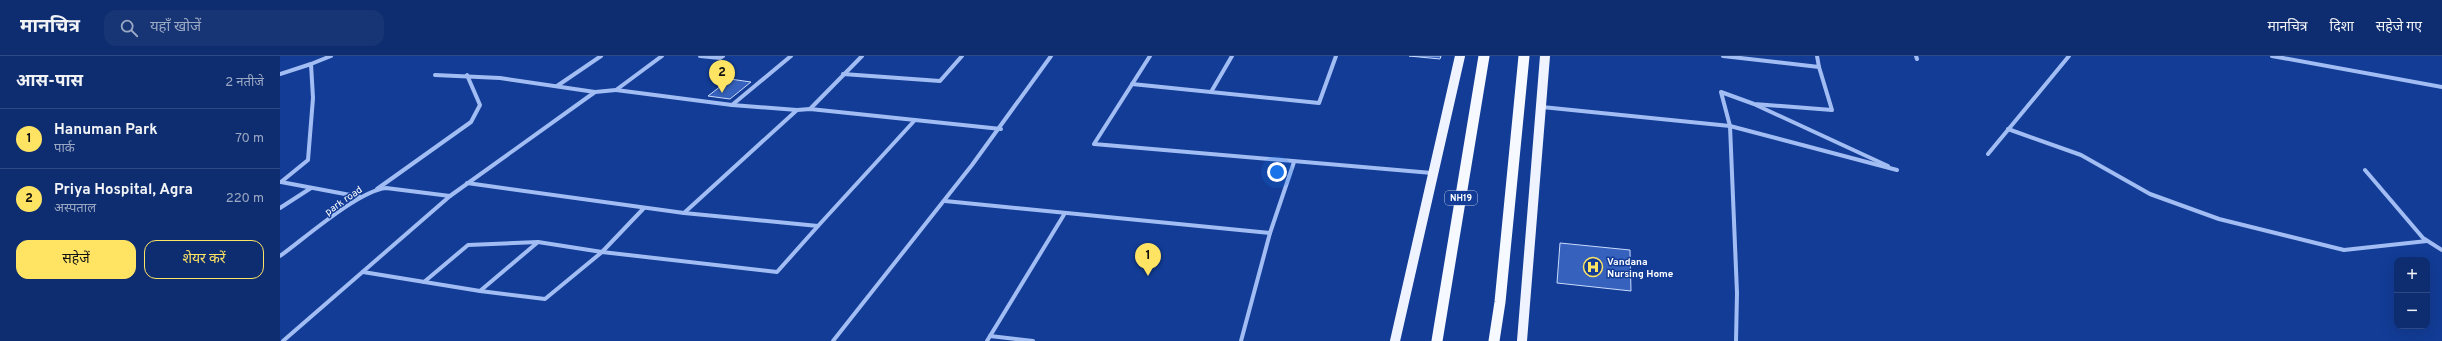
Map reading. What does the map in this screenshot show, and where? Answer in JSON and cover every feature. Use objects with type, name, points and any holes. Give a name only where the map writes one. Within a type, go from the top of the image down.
[{"type":"highway","name":"NH19","points":[[1437,341],[1484,56]]},
{"type":"highway","points":[[1494,341],[1500,302],[1524,56]]},
{"type":"main road","points":[[1395,341],[1435,174],[1460,56]]},
{"type":"main road","points":[[1522,341],[1545,56]]},
{"type":"street","points":[[280,74],[331,56]]},
{"type":"street","points":[[557,86],[601,56]]},
{"type":"street","points":[[616,90],[662,56]]},
{"type":"street","points":[[700,56],[720,58],[723,56]]},
{"type":"street","points":[[732,105],[791,56]]},
{"type":"street","points":[[810,109],[862,56]]},
{"type":"street","points":[[843,74],[940,81],[962,56]]},
{"type":"street","points":[[833,341],[1001,129],[1051,56]]},
{"type":"street","points":[[1150,56],[1094,144],[1435,174]]},
{"type":"street","points":[[1211,92],[1232,56]]},
{"type":"street","points":[[1132,84],[1319,103],[1336,56]]},
{"type":"street","points":[[1722,56],[1819,67]]},
{"type":"street","points":[[1754,104],[1832,110],[1817,56]]},
{"type":"street","points":[[1988,154],[2069,56]]},
{"type":"street","points":[[2272,56],[2442,86]]},
{"type":"street","points":[[281,182],[308,160],[313,98],[311,64]]},
{"type":"street","points":[[435,75],[467,75],[595,92],[616,90],[732,105],[796,110],[810,109],[1001,129]]},
{"type":"street","points":[[376,189],[470,122],[480,104],[467,75]]},
{"type":"street","points":[[283,341],[450,196],[595,92]]},
{"type":"street","points":[[1542,107],[1730,126],[1897,170],[1754,104],[1721,92],[1730,126],[1736,293],[1736,341]]},
{"type":"street","points":[[684,213],[796,110]]},
{"type":"street","points":[[424,282],[468,244],[538,242],[602,252],[777,272],[915,120]]},
{"type":"street","points":[[2008,129],[2080,155],[2094,161],[2121,179],[2150,194],[2219,219],[2344,250],[2427,241]]},
{"type":"street","points":[[1241,341],[1270,233],[1294,162]]},
{"type":"street","points":[[2364,170],[2427,241],[2442,250]]},
{"type":"street","points":[[281,182],[361,197]]},
{"type":"street","points":[[467,183],[684,213],[818,226]]},
{"type":"street","points":[[280,208],[311,188]]},
{"type":"street","name":"park road","points":[[280,256],[361,197],[376,189],[386,188],[450,196]]},
{"type":"street","points":[[945,201],[1270,233]]},
{"type":"street","points":[[363,272],[480,291],[545,299],[602,252],[644,208]]},
{"type":"street","points":[[987,341],[1065,214]]},
{"type":"street","points":[[480,291],[538,242]]},
{"type":"street","points":[[990,336],[1033,341]]},
{"type":"building","points":[[1409,56],[1441,56],[1440,59]]},
{"type":"building","points":[[730,79],[751,82],[730,99],[708,96]]},
{"type":"building","points":[[1560,243],[1630,250],[1631,291],[1557,283]]},
{"type":"place","name":"Priya Hospital, Agra","points":[[722,93]]},
{"type":"place","name":"Vandana Nursing Home","points":[[1593,267]]},
{"type":"place","name":"Hanuman Park","points":[[1148,276]]}]
